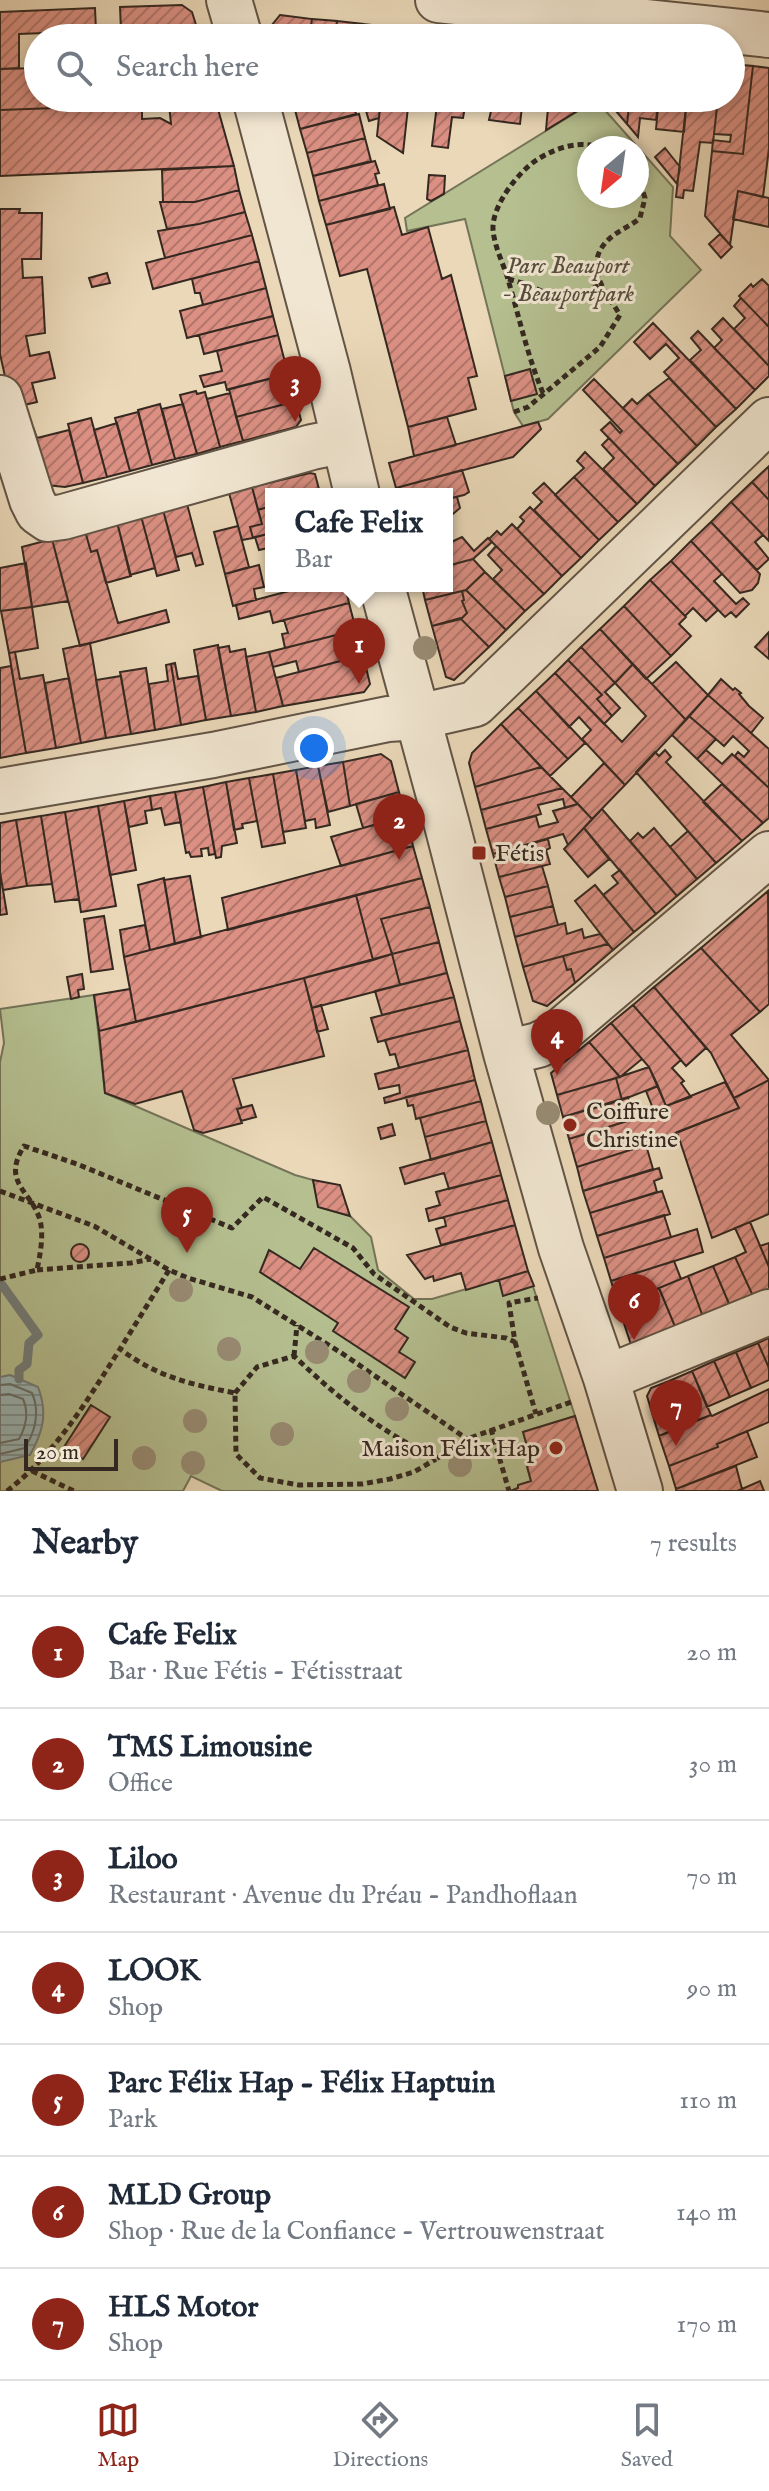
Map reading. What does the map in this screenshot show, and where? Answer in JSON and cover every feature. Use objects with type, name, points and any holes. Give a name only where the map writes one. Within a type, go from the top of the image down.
[{"type":"street","points":[[229,0],[236,24]]},
{"type":"street","points":[[438,0],[587,8],[695,24]]},
{"type":"street","points":[[745,31],[769,35]]},
{"type":"street","points":[[259,112],[328,372],[355,488]]},
{"type":"street","points":[[0,398],[32,500],[38,512],[48,519],[342,441]]},
{"type":"street","points":[[0,791],[213,755],[475,704],[769,420]]},
{"type":"street","points":[[384,592],[561,1248],[588,1390],[640,1491]]},
{"type":"street","points":[[506,1053],[553,1038],[769,854]]},
{"type":"street","points":[[588,1390],[769,1312]]},
{"type":"path","points":[[543,393],[530,361],[493,229],[495,215],[512,183],[527,167],[557,149],[577,144]]},
{"type":"path","points":[[514,412],[528,407],[600,347],[620,315],[599,285],[598,258],[608,240],[640,218],[642,208]]},
{"type":"path","points":[[508,279],[569,299],[599,285]]},
{"type":"path","points":[[37,1270],[41,1254],[40,1221],[16,1181],[16,1165],[24,1146],[77,1164],[232,1228],[263,1197],[353,1248],[374,1274],[450,1327],[515,1342]]},
{"type":"path","points":[[0,1191],[94,1226],[188,1278],[252,1297],[402,1393],[467,1439]]},
{"type":"path","points":[[0,1279],[37,1270],[152,1259]]},
{"type":"path","points":[[7,1491],[32,1471],[58,1442],[169,1270]]},
{"type":"path","points":[[536,1414],[515,1342],[509,1303],[538,1298]]},
{"type":"path","points":[[294,1356],[297,1325]]},
{"type":"path","points":[[120,1349],[153,1371],[235,1393]]},
{"type":"path","points":[[294,1356],[257,1367],[235,1393],[236,1454],[260,1478],[299,1485],[362,1488],[414,1472],[467,1439],[536,1414],[588,1390]]},
{"type":"path","points":[[294,1356],[356,1411],[436,1459]]},
{"type":"path","points":[[491,1429],[509,1491]]},
{"type":"path","points":[[32,1471],[74,1491]]},
{"type":"green space","name":"Parc Beauport - Beauportpark","points":[[577,112],[607,112],[628,136],[577,136],[577,208],[649,208],[649,160],[673,187],[670,236],[701,270],[548,419],[523,426],[514,412],[465,219],[407,231],[405,218]]},
{"type":"green space","points":[[94,995],[105,1093],[313,1180],[319,1207],[350,1216],[371,1237],[378,1270],[414,1299],[432,1299],[528,1271],[575,1416],[523,1432],[532,1464],[527,1467],[531,1481],[511,1491],[222,1491],[191,1476],[183,1491],[0,1491],[0,1062],[4,1043],[0,1009]]},
{"type":"water","points":[[10,1375],[38,1387],[43,1405],[43,1422],[30,1455],[0,1462],[0,1377]]},
{"type":"building","points":[[182,5],[192,12],[196,24],[121,24],[120,7]]},
{"type":"building","points":[[95,8],[96,24],[24,24],[24,34],[19,34],[19,68],[0,69],[0,12]]},
{"type":"building","points":[[280,15],[312,19],[311,24],[273,24]]},
{"type":"building","points":[[312,19],[337,21],[337,24],[311,24]]},
{"type":"building","points":[[745,65],[753,66],[743,154],[712,151],[713,140],[730,142],[731,135],[714,134],[716,112],[745,112]]},
{"type":"building","points":[[753,66],[769,68],[769,148],[763,197],[738,191],[730,245],[705,216],[712,151],[743,154]]},
{"type":"building","points":[[24,68],[24,109],[0,110],[0,69]]},
{"type":"building","points":[[0,110],[142,112],[142,119],[160,118],[171,124],[170,112],[219,112],[234,166],[0,176]]},
{"type":"building","points":[[296,112],[356,112],[356,114],[300,129]]},
{"type":"building","points":[[366,112],[380,112],[379,118],[369,121]]},
{"type":"building","points":[[380,112],[407,112],[403,153],[377,136]]},
{"type":"building","points":[[436,112],[464,112],[463,118],[452,117],[448,148],[432,146]]},
{"type":"building","points":[[491,112],[521,112],[520,124],[489,120]]},
{"type":"building","points":[[548,112],[574,112],[574,113],[546,130]]},
{"type":"building","points":[[617,112],[628,112],[627,124]]},
{"type":"building","points":[[628,112],[657,112],[656,120],[640,118],[637,136],[627,124]]},
{"type":"building","points":[[658,112],[686,112],[684,132],[656,129]]},
{"type":"building","points":[[685,112],[716,112],[713,143],[700,142],[693,191],[684,190],[683,198],[676,197]]},
{"type":"building","points":[[359,114],[365,138],[307,153],[300,129]]},
{"type":"building","points":[[365,138],[371,161],[313,176],[307,153]]},
{"type":"building","points":[[665,148],[680,167],[677,184],[655,157]]},
{"type":"building","points":[[375,161],[379,173],[375,174],[378,185],[319,201],[313,176]]},
{"type":"building","points":[[234,166],[239,190],[195,202],[163,202],[162,170]]},
{"type":"building","points":[[429,175],[445,176],[444,194],[431,201],[427,199]]},
{"type":"building","points":[[384,184],[390,209],[326,225],[319,201]]},
{"type":"building","points":[[239,190],[245,212],[167,229],[160,202],[195,202]]},
{"type":"building","points":[[738,191],[769,198],[769,227],[733,219]]},
{"type":"building","points":[[394,207],[402,235],[428,227],[442,279],[451,275],[477,376],[468,378],[476,409],[408,427],[367,269],[340,276],[326,225]]},
{"type":"building","points":[[0,209],[42,213],[41,259],[22,259],[23,278],[42,277],[45,333],[26,336],[30,356],[49,352],[55,378],[32,383],[37,402],[12,408],[0,354]]},
{"type":"building","points":[[245,212],[252,235],[165,258],[158,231]]},
{"type":"building","points":[[720,234],[732,247],[721,258],[709,244]]},
{"type":"building","points":[[252,235],[259,261],[153,289],[146,263]]},
{"type":"building","points":[[259,261],[266,288],[203,305],[200,293],[195,293],[192,279]]},
{"type":"building","points":[[107,273],[110,283],[92,287],[89,278]]},
{"type":"building","points":[[762,279],[769,286],[769,327],[739,296],[751,284],[753,287]]},
{"type":"building","points":[[266,288],[273,316],[187,338],[180,311]]},
{"type":"building","points":[[741,298],[769,327],[769,366],[734,329],[745,318],[734,306]]},
{"type":"building","points":[[273,316],[278,335],[204,354],[199,335]]},
{"type":"building","points":[[723,318],[769,366],[769,376],[755,390],[714,348],[722,340],[712,329]]},
{"type":"building","points":[[653,323],[736,409],[716,427],[664,372],[679,358],[666,344],[650,359],[634,342]]},
{"type":"building","points":[[698,331],[755,390],[736,409],[690,360],[701,350],[691,338]]},
{"type":"building","points":[[278,335],[288,374],[227,390],[225,382],[204,387],[200,376],[222,371],[217,351]]},
{"type":"building","points":[[530,369],[537,394],[511,401],[505,376]]},
{"type":"building","points":[[288,374],[296,401],[236,417],[229,389]]},
{"type":"building","points":[[669,378],[716,427],[697,446],[648,394]]},
{"type":"building","points":[[594,379],[678,464],[655,486],[601,430],[610,422],[620,433],[622,431],[583,390]]},
{"type":"building","points":[[196,391],[197,394],[205,392],[220,447],[197,454],[180,395]]},
{"type":"building","points":[[230,393],[243,441],[220,447],[207,399]]},
{"type":"building","points":[[648,394],[697,446],[678,464],[623,408],[632,399],[637,404]]},
{"type":"building","points":[[296,401],[301,420],[296,427],[243,441],[236,417]]},
{"type":"building","points":[[160,404],[175,459],[152,465],[138,410]]},
{"type":"building","points":[[183,404],[197,454],[175,459],[162,409]]},
{"type":"building","points":[[138,412],[152,465],[130,471],[115,418]]},
{"type":"building","points":[[447,417],[456,445],[414,456],[408,427]]},
{"type":"building","points":[[91,418],[107,477],[83,483],[68,424]]},
{"type":"building","points":[[538,422],[541,429],[513,457],[396,488],[389,463]]},
{"type":"building","points":[[117,423],[130,471],[107,477],[94,430]]},
{"type":"building","points":[[33,427],[37,438],[69,430],[83,483],[65,487],[46,485],[19,431]]},
{"type":"building","points":[[609,438],[655,486],[637,504],[603,469],[614,458],[602,445]]},
{"type":"building","points":[[585,452],[637,504],[618,522],[574,477],[584,468],[577,461]]},
{"type":"building","points":[[769,466],[769,500],[752,482]]},
{"type":"building","points":[[462,470],[469,492],[453,498],[453,488],[396,488]]},
{"type":"building","points":[[310,473],[315,474],[319,488],[265,488],[265,508],[258,510],[252,487]]},
{"type":"building","points":[[574,477],[618,522],[599,540],[555,495]]},
{"type":"building","points":[[752,482],[769,500],[769,541],[731,502]]},
{"type":"building","points":[[544,483],[599,540],[581,558],[534,510],[542,502],[533,493]]},
{"type":"building","points":[[252,487],[262,524],[250,527],[253,538],[242,540],[229,493]]},
{"type":"building","points":[[457,497],[460,508],[453,514],[453,498]]},
{"type":"building","points":[[731,502],[763,535],[755,542],[769,559],[757,570],[711,522]]},
{"type":"building","points":[[187,504],[203,564],[196,566],[192,553],[176,557],[163,510]]},
{"type":"building","points":[[530,507],[581,558],[562,576],[517,529],[524,521],[520,517]]},
{"type":"building","points":[[265,508],[265,535],[253,538],[250,527],[262,524],[258,510]]},
{"type":"building","points":[[163,510],[179,570],[157,576],[141,516]]},
{"type":"building","points":[[141,516],[155,568],[130,575],[117,522]]},
{"type":"building","points":[[117,522],[131,576],[106,583],[97,550],[91,552],[85,531]]},
{"type":"building","points":[[711,522],[760,574],[752,590],[740,593],[691,541]]},
{"type":"building","points":[[512,524],[562,576],[544,594],[489,539],[497,531],[501,535]]},
{"type":"building","points":[[238,526],[249,567],[225,574],[214,532]]},
{"type":"building","points":[[85,531],[91,552],[97,550],[118,623],[166,610],[169,622],[80,646],[52,539]]},
{"type":"building","points":[[265,534],[265,549],[259,550],[255,537]]},
{"type":"building","points":[[462,537],[474,551],[488,538],[492,542],[473,559],[453,564],[453,541]]},
{"type":"building","points":[[52,539],[68,601],[32,607],[22,547]]},
{"type":"building","points":[[691,541],[722,574],[714,581],[736,604],[743,598],[749,604],[736,617],[731,612],[725,617],[671,561]]},
{"type":"building","points":[[496,546],[544,594],[525,611],[493,579],[502,570],[488,555]]},
{"type":"building","points":[[473,559],[485,572],[466,590],[425,600],[423,592],[453,592],[453,564]]},
{"type":"building","points":[[671,561],[718,610],[706,621],[693,608],[685,616],[650,580]]},
{"type":"building","points":[[26,563],[32,607],[0,611],[0,568]]},
{"type":"building","points":[[259,565],[264,587],[254,589],[256,600],[233,606],[225,574]]},
{"type":"building","points":[[485,572],[525,611],[506,630],[466,590]]},
{"type":"building","points":[[650,580],[686,617],[679,624],[691,636],[671,656],[624,606]]},
{"type":"building","points":[[466,590],[506,630],[489,647],[461,619],[467,613],[462,601],[462,591]]},
{"type":"building","points":[[462,591],[467,613],[461,619],[432,626],[425,600]]},
{"type":"building","points":[[285,592],[346,592],[349,603],[273,623],[270,611],[239,619],[236,605]]},
{"type":"building","points":[[349,603],[356,630],[285,648],[282,634],[288,633],[284,620]]},
{"type":"building","points":[[624,606],[671,656],[646,679],[600,629]]},
{"type":"building","points":[[32,607],[38,648],[9,653],[1,611]]},
{"type":"building","points":[[460,618],[489,647],[454,680],[446,677],[432,626]]},
{"type":"building","points":[[600,629],[633,664],[615,683],[581,647]]},
{"type":"building","points":[[356,630],[363,655],[299,672],[296,661],[273,667],[269,652]]},
{"type":"building","points":[[769,632],[769,659],[755,647]]},
{"type":"building","points":[[90,643],[106,738],[81,743],[63,649]]},
{"type":"building","points":[[218,645],[231,716],[206,720],[194,650]]},
{"type":"building","points":[[229,646],[230,652],[245,649],[256,712],[231,716],[218,648]]},
{"type":"building","points":[[581,647],[615,683],[605,692],[620,708],[612,716],[597,699],[602,695],[568,660]]},
{"type":"building","points":[[15,652],[20,679],[43,675],[56,748],[26,753],[9,653]]},
{"type":"building","points":[[269,652],[283,706],[256,712],[246,657]]},
{"type":"building","points":[[363,655],[370,684],[364,692],[283,706],[276,678]]},
{"type":"building","points":[[568,660],[602,695],[597,699],[612,716],[604,724],[555,673]]},
{"type":"building","points":[[676,662],[708,695],[686,720],[652,684]]},
{"type":"building","points":[[175,663],[178,679],[198,676],[206,720],[181,725],[171,664]]},
{"type":"building","points":[[171,664],[181,725],[155,730],[149,684],[168,681],[166,665]]},
{"type":"building","points":[[633,664],[686,720],[625,785],[582,739],[591,730],[579,717],[569,727],[536,691],[555,673],[622,742],[646,716],[615,683]]},
{"type":"building","points":[[11,666],[26,753],[0,758],[0,668]]},
{"type":"building","points":[[146,668],[155,730],[131,734],[120,672]]},
{"type":"building","points":[[121,676],[131,734],[106,738],[96,680]]},
{"type":"building","points":[[69,678],[81,743],[56,748],[45,683]]},
{"type":"building","points":[[721,679],[741,693],[749,706],[763,718],[751,733],[708,695]]},
{"type":"building","points":[[536,691],[585,743],[568,759],[518,708]]},
{"type":"building","points":[[708,695],[769,749],[769,788],[735,756],[738,752],[744,757],[749,751],[733,736],[724,746],[689,716]]},
{"type":"building","points":[[518,708],[568,759],[550,776],[501,724]]},
{"type":"building","points":[[689,716],[716,739],[697,759],[672,735]]},
{"type":"building","points":[[501,724],[541,767],[475,787],[469,763],[472,753]]},
{"type":"building","points":[[665,750],[671,757],[666,762],[742,841],[716,863],[636,772],[655,752],[659,756]]},
{"type":"building","points":[[706,750],[722,764],[732,754],[769,788],[769,818],[763,823],[697,759]]},
{"type":"building","points":[[381,754],[391,761],[399,792],[350,806],[343,762]]},
{"type":"building","points":[[343,762],[350,806],[328,812],[318,766]]},
{"type":"building","points":[[604,763],[625,785],[592,819],[571,797]]},
{"type":"building","points":[[318,766],[330,825],[316,828],[315,819],[305,821],[296,770]]},
{"type":"building","points":[[541,767],[562,788],[481,810],[475,787]]},
{"type":"building","points":[[296,770],[306,828],[283,832],[273,774]]},
{"type":"building","points":[[273,774],[285,843],[262,847],[249,778]]},
{"type":"building","points":[[249,778],[257,821],[242,824],[243,828],[234,830],[226,782]]},
{"type":"building","points":[[226,782],[237,843],[222,846],[221,857],[216,858],[203,787]]},
{"type":"building","points":[[722,784],[763,823],[742,841],[703,802]]},
{"type":"building","points":[[203,787],[215,854],[209,855],[208,848],[201,849],[202,856],[191,857],[189,852],[186,853],[175,792]]},
{"type":"building","points":[[562,788],[578,804],[565,808],[563,799],[538,805],[541,814],[486,829],[481,810]]},
{"type":"building","points":[[175,792],[181,822],[165,825],[161,808],[152,810],[150,796]]},
{"type":"building","points":[[399,792],[406,816],[363,828],[356,804]]},
{"type":"building","points":[[150,796],[152,810],[145,811],[147,823],[129,827],[124,801]]},
{"type":"building","points":[[124,801],[136,870],[110,875],[98,806]]},
{"type":"building","points":[[578,804],[592,819],[568,845],[563,834],[493,854],[486,829],[536,816],[539,827],[558,822],[553,811]]},
{"type":"building","points":[[98,806],[116,906],[81,912],[65,812]]},
{"type":"building","points":[[602,809],[677,896],[656,914],[584,828]]},
{"type":"building","points":[[65,812],[79,899],[55,902],[41,816]]},
{"type":"building","points":[[41,816],[52,884],[27,886],[16,820]]},
{"type":"building","points":[[406,816],[413,846],[341,866],[331,837]]},
{"type":"building","points":[[16,820],[27,886],[3,890],[0,823]]},
{"type":"building","points":[[584,828],[609,859],[588,877],[564,849]]},
{"type":"building","points":[[654,828],[697,879],[677,896],[630,841],[638,833],[643,838]]},
{"type":"building","points":[[688,831],[716,863],[697,879],[670,847]]},
{"type":"building","points":[[548,839],[550,848],[546,850],[550,864],[499,877],[493,854]]},
{"type":"building","points":[[413,846],[422,878],[228,930],[222,898]]},
{"type":"building","points":[[542,866],[548,886],[505,897],[499,877]]},
{"type":"building","points":[[620,870],[656,914],[634,932],[603,895],[618,883],[612,876]]},
{"type":"building","points":[[0,872],[7,914],[0,915]]},
{"type":"building","points":[[190,876],[201,937],[175,944],[164,880]]},
{"type":"building","points":[[164,878],[175,944],[150,950],[138,885]]},
{"type":"building","points":[[422,878],[430,907],[381,919],[392,954],[373,960],[356,895]]},
{"type":"building","points":[[595,885],[634,932],[613,950],[575,901]]},
{"type":"building","points":[[548,886],[553,906],[510,917],[505,897]]},
{"type":"building","points":[[768,891],[769,1004],[760,1012],[701,948]]},
{"type":"building","points":[[356,895],[373,960],[136,1022],[124,957]]},
{"type":"building","points":[[553,906],[558,925],[515,937],[510,917]]},
{"type":"building","points":[[430,907],[439,942],[392,954],[381,919]]},
{"type":"building","points":[[104,916],[113,969],[91,972],[84,919]]},
{"type":"building","points":[[565,923],[567,934],[582,929],[584,938],[600,934],[608,944],[523,967],[515,937]]},
{"type":"building","points":[[145,925],[150,950],[124,957],[120,930]]},
{"type":"building","points":[[439,942],[447,973],[400,985],[392,954]]},
{"type":"building","points":[[608,944],[613,950],[575,983],[563,956]]},
{"type":"building","points":[[701,948],[760,1012],[731,1035],[769,1080],[734,1098],[711,1053],[654,987]]},
{"type":"building","points":[[392,954],[400,985],[312,1008],[304,978]]},
{"type":"building","points":[[563,956],[575,983],[547,1006],[533,1001],[523,967]]},
{"type":"building","points":[[447,973],[454,997],[382,1015],[375,991]]},
{"type":"building","points":[[82,974],[84,989],[78,990],[79,997],[71,999],[67,977]]},
{"type":"building","points":[[304,978],[324,1056],[233,1079],[242,1108],[237,1109],[242,1123],[203,1133],[194,1130],[182,1091],[135,1104],[105,1093],[99,1031]]},
{"type":"building","points":[[654,987],[706,1048],[686,1066],[633,1005]]},
{"type":"building","points":[[130,989],[136,1022],[99,1031],[94,995]]},
{"type":"building","points":[[454,997],[460,1021],[378,1042],[371,1018]]},
{"type":"building","points":[[321,1005],[328,1029],[317,1032],[312,1008]]},
{"type":"building","points":[[633,1005],[681,1060],[672,1068],[684,1081],[681,1083],[691,1097],[666,1106],[649,1067],[611,1023]]},
{"type":"building","points":[[460,1021],[468,1050],[399,1068],[395,1054],[390,1055],[385,1040]]},
{"type":"building","points":[[611,1023],[642,1059],[620,1077],[589,1042]]},
{"type":"building","points":[[589,1042],[620,1077],[557,1095],[551,1073]]},
{"type":"building","points":[[468,1050],[475,1080],[385,1103],[384,1098],[400,1093],[399,1085],[379,1089],[375,1074]]},
{"type":"building","points":[[649,1067],[658,1086],[622,1100],[616,1078]]},
{"type":"building","points":[[616,1078],[622,1100],[563,1117],[557,1095]]},
{"type":"building","points":[[475,1080],[481,1101],[416,1119],[413,1105],[408,1106],[406,1097]]},
{"type":"building","points":[[769,1080],[769,1214],[712,1238],[677,1132],[739,1108],[734,1098]]},
{"type":"building","points":[[725,1082],[739,1108],[646,1145],[577,1167],[569,1139],[634,1119]]},
{"type":"building","points":[[658,1086],[666,1106],[654,1111],[646,1091]]},
{"type":"building","points":[[628,1097],[634,1119],[569,1139],[563,1117]]},
{"type":"building","points":[[481,1101],[486,1121],[425,1137],[420,1118]]},
{"type":"building","points":[[252,1105],[256,1117],[241,1121],[237,1109]]},
{"type":"building","points":[[486,1121],[492,1142],[431,1160],[425,1137]]},
{"type":"building","points":[[392,1124],[395,1135],[381,1139],[378,1128]]},
{"type":"building","points":[[492,1142],[501,1175],[449,1189],[444,1173],[405,1184],[400,1168]]},
{"type":"building","points":[[646,1145],[653,1169],[583,1191],[577,1167]]},
{"type":"building","points":[[659,1168],[662,1178],[654,1181],[657,1192],[590,1213],[583,1191]]},
{"type":"building","points":[[501,1175],[508,1200],[429,1221],[426,1209],[440,1205],[436,1192]]},
{"type":"building","points":[[313,1180],[340,1185],[350,1216],[318,1207]]},
{"type":"building","points":[[662,1191],[670,1214],[597,1236],[590,1213]]},
{"type":"building","points":[[508,1200],[515,1225],[441,1245],[436,1229],[446,1226],[444,1217]]},
{"type":"building","points":[[664,1215],[671,1237],[604,1258],[597,1236]]},
{"type":"building","points":[[750,1222],[769,1267],[769,1289],[753,1296],[735,1257],[746,1252],[735,1228]]},
{"type":"building","points":[[515,1225],[528,1271],[466,1290],[461,1273],[434,1281],[433,1276],[425,1279],[407,1255]]},
{"type":"building","points":[[697,1229],[703,1252],[611,1281],[604,1258]]},
{"type":"building","points":[[769,1243],[769,1267],[760,1246]]},
{"type":"building","points":[[80,1244],[89,1253],[80,1262],[71,1253]]},
{"type":"building","points":[[314,1248],[409,1307],[395,1329],[408,1338],[399,1352],[415,1362],[405,1378],[333,1331],[338,1323],[260,1272],[269,1250],[300,1269]]},
{"type":"building","points":[[735,1257],[753,1296],[730,1306],[713,1266]]},
{"type":"building","points":[[674,1261],[681,1279],[618,1305],[611,1281]]},
{"type":"building","points":[[713,1266],[730,1306],[703,1317],[688,1276]]},
{"type":"building","points":[[528,1271],[534,1286],[503,1296],[499,1280]]},
{"type":"building","points":[[688,1276],[703,1317],[676,1329],[659,1288]]},
{"type":"building","points":[[659,1288],[676,1329],[632,1348],[618,1305]]},
{"type":"building","points":[[769,1338],[769,1368],[758,1343]]},
{"type":"building","points":[[758,1343],[769,1368],[769,1380],[751,1388],[736,1352]]},
{"type":"building","points":[[736,1352],[751,1388],[730,1397],[714,1361]]},
{"type":"building","points":[[714,1361],[730,1397],[707,1407],[692,1371]]},
{"type":"building","points":[[692,1371],[711,1415],[687,1424],[669,1381]]},
{"type":"building","points":[[669,1381],[687,1424],[659,1436],[647,1396],[651,1388]]},
{"type":"building","points":[[769,1389],[769,1422],[669,1466],[659,1436],[712,1416]]},
{"type":"building","points":[[91,1405],[110,1417],[83,1459],[64,1447]]},
{"type":"building","name":"Maison Félix Hap","points":[[575,1416],[598,1491],[511,1491],[531,1481],[527,1466],[532,1464],[523,1432]]},
{"type":"building","points":[[747,1431],[757,1457],[676,1489],[669,1466],[718,1447],[717,1444]]},
{"type":"building","points":[[736,1466],[742,1489],[676,1491],[676,1489]]},
{"type":"building","points":[[760,1481],[764,1491],[737,1491],[742,1489]]},
{"type":"waterway","points":[[2,1285],[38,1335],[29,1343],[27,1364],[19,1370],[19,1379]]},
{"type":"place","name":"Liloo","points":[[295,422]]},
{"type":"place","name":"Cafe Felix","points":[[359,684]]},
{"type":"place","name":"Fétis","points":[[479,853]]},
{"type":"place","name":"TMS Limousine","points":[[399,860]]},
{"type":"place","name":"LOOK","points":[[557,1075]]},
{"type":"place","name":"Coiffure Christine","points":[[570,1125]]},
{"type":"place","name":"Parc Félix Hap - Félix Haptuin","points":[[187,1253]]},
{"type":"place","name":"MLD Group","points":[[634,1340]]},
{"type":"place","name":"HLS Motor","points":[[676,1446]]},
{"type":"place","name":"Maison Félix Hap","points":[[556,1448]]}]
